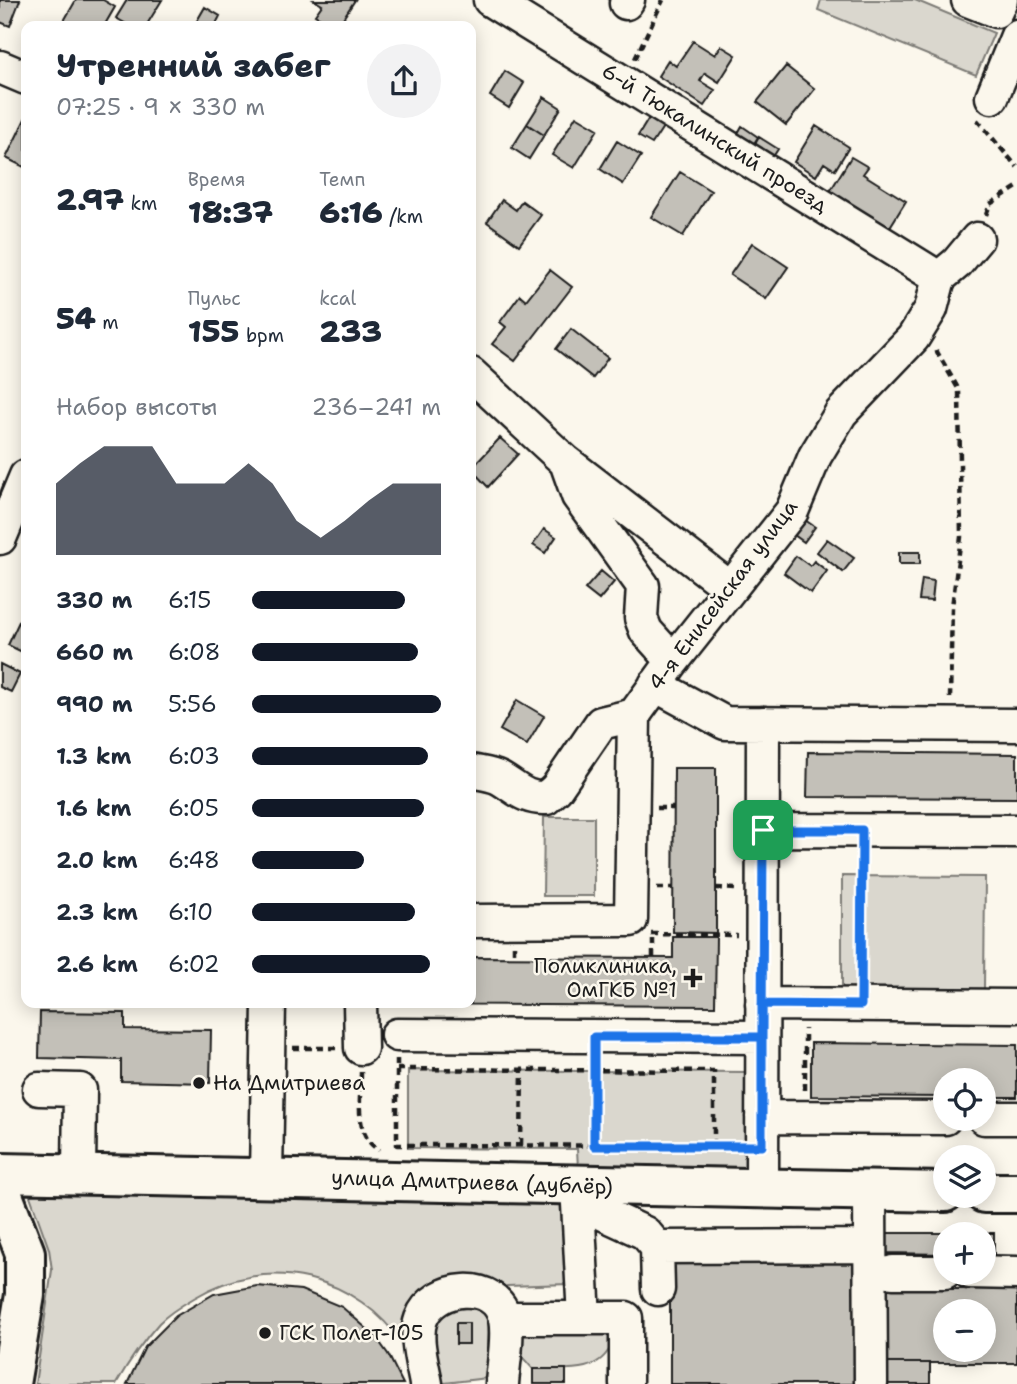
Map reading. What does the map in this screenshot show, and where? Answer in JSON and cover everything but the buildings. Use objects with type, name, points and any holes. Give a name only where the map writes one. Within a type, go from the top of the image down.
[{"type":"main road","name":"улица Дмитриева (дублёр)","points":[[0,1173],[267,1176],[575,1190],[933,1192]]},
{"type":"main road","points":[[0,1188],[25,1253],[25,1295],[10,1384]]},
{"type":"main road","points":[[996,1193],[1017,1193]]},
{"type":"street","name":"6-й Тюкалинский проезд","points":[[490,0],[939,278]]},
{"type":"street","points":[[992,97],[1017,36]]},
{"type":"street","points":[[0,66],[21,76]]},
{"type":"street","name":"4-я Енисейская улица","points":[[634,716],[664,673],[792,511],[815,456],[841,414],[924,324],[939,278],[957,263],[977,239]]},
{"type":"street","points":[[476,379],[566,462],[730,588]]},
{"type":"street","points":[[566,462],[578,496],[643,586],[641,618],[664,673],[725,723],[1017,725]]},
{"type":"street","points":[[0,466],[21,475]]},
{"type":"street","points":[[0,538],[21,489]]},
{"type":"street","points":[[476,772],[498,777],[515,792],[533,799],[546,799],[556,789],[601,723],[634,716],[631,920],[476,921]]},
{"type":"street","points":[[762,1189],[763,723]]},
{"type":"street","points":[[763,830],[1017,831]]},
{"type":"street","points":[[762,1004],[1017,1006]]},
{"type":"street","points":[[267,1176],[254,1063],[268,1008]]},
{"type":"street","points":[[360,1008],[361,1048]]},
{"type":"street","points":[[397,1035],[762,1037]]},
{"type":"street","points":[[39,1089],[80,1090],[79,1172]]},
{"type":"street","points":[[996,1118],[1017,1118]]},
{"type":"street","points":[[762,1132],[933,1119]]},
{"type":"street","points":[[575,1190],[645,1233],[657,1247],[658,1289]]},
{"type":"street","points":[[575,1190],[584,1318]]},
{"type":"street","points":[[870,1191],[870,1384]]},
{"type":"street","points":[[657,1247],[870,1247]]},
{"type":"street","points":[[893,1272],[933,1272]]},
{"type":"street","points":[[996,1272],[1017,1272]]},
{"type":"street","points":[[426,1384],[421,1319],[434,1300],[452,1291],[473,1290],[493,1299],[505,1318],[502,1384]]},
{"type":"street","points":[[505,1318],[626,1318],[626,1384]]},
{"type":"path","points":[[625,82],[663,0]]},
{"type":"path","points":[[977,239],[990,204],[1017,187]]},
{"type":"path","points":[[924,324],[939,358],[959,390],[961,537],[952,607],[950,705]]},
{"type":"path","points":[[653,808],[674,808]]},
{"type":"path","points":[[861,1005],[862,830]]},
{"type":"path","points":[[653,888],[674,888]]},
{"type":"path","points":[[716,888],[731,888]]},
{"type":"path","points":[[653,934],[653,958]]},
{"type":"path","points":[[805,1018],[805,1096]]},
{"type":"path","points":[[397,1035],[397,1144],[714,1146],[762,1132]]},
{"type":"path","points":[[521,1145],[522,1036]]},
{"type":"path","points":[[594,1037],[594,1146]]},
{"type":"path","points":[[714,1146],[715,1037]]},
{"type":"path","points":[[361,1048],[361,1130],[377,1149],[389,1152]]},
{"type":"path","points":[[397,1069],[715,1070]]},
{"type":"shaded area","points":[[821,0],[915,0],[994,33],[976,75],[818,10]]},
{"type":"shaded area","points":[[544,817],[594,817],[594,896],[543,896]]},
{"type":"shaded area","points":[[842,876],[985,877],[984,990],[842,990]]},
{"type":"shaded area","points":[[408,1070],[752,1072],[752,1169],[578,1168],[577,1149],[408,1148]]},
{"type":"shaded area","points":[[29,1193],[562,1199],[567,1208],[569,1284],[507,1286],[494,1296],[471,1284],[404,1346],[385,1322],[362,1302],[336,1288],[309,1278],[281,1275],[251,1277],[222,1284],[180,1306],[167,1316],[142,1345],[116,1384],[35,1384],[52,1270],[49,1249]]},
{"type":"shaded area","points":[[471,1300],[489,1317],[487,1378],[436,1384],[432,1312]]},
{"type":"shaded area","points":[[608,1334],[612,1343],[606,1354],[599,1361],[579,1368],[533,1369],[523,1358],[516,1343],[523,1335]]},
{"type":"place","name":"Поликлиника, ОмГКБ №1","points":[[693,978]]},
{"type":"place","name":"На Дмитриева","points":[[199,1083]]},
{"type":"place","name":"ГСК Полет-105","points":[[265,1333]]},
{"type":"route","points":[[763,830],[762,1037],[594,1037],[594,1146],[762,1146],[762,1004],[861,1005],[862,830],[763,830]]}]
